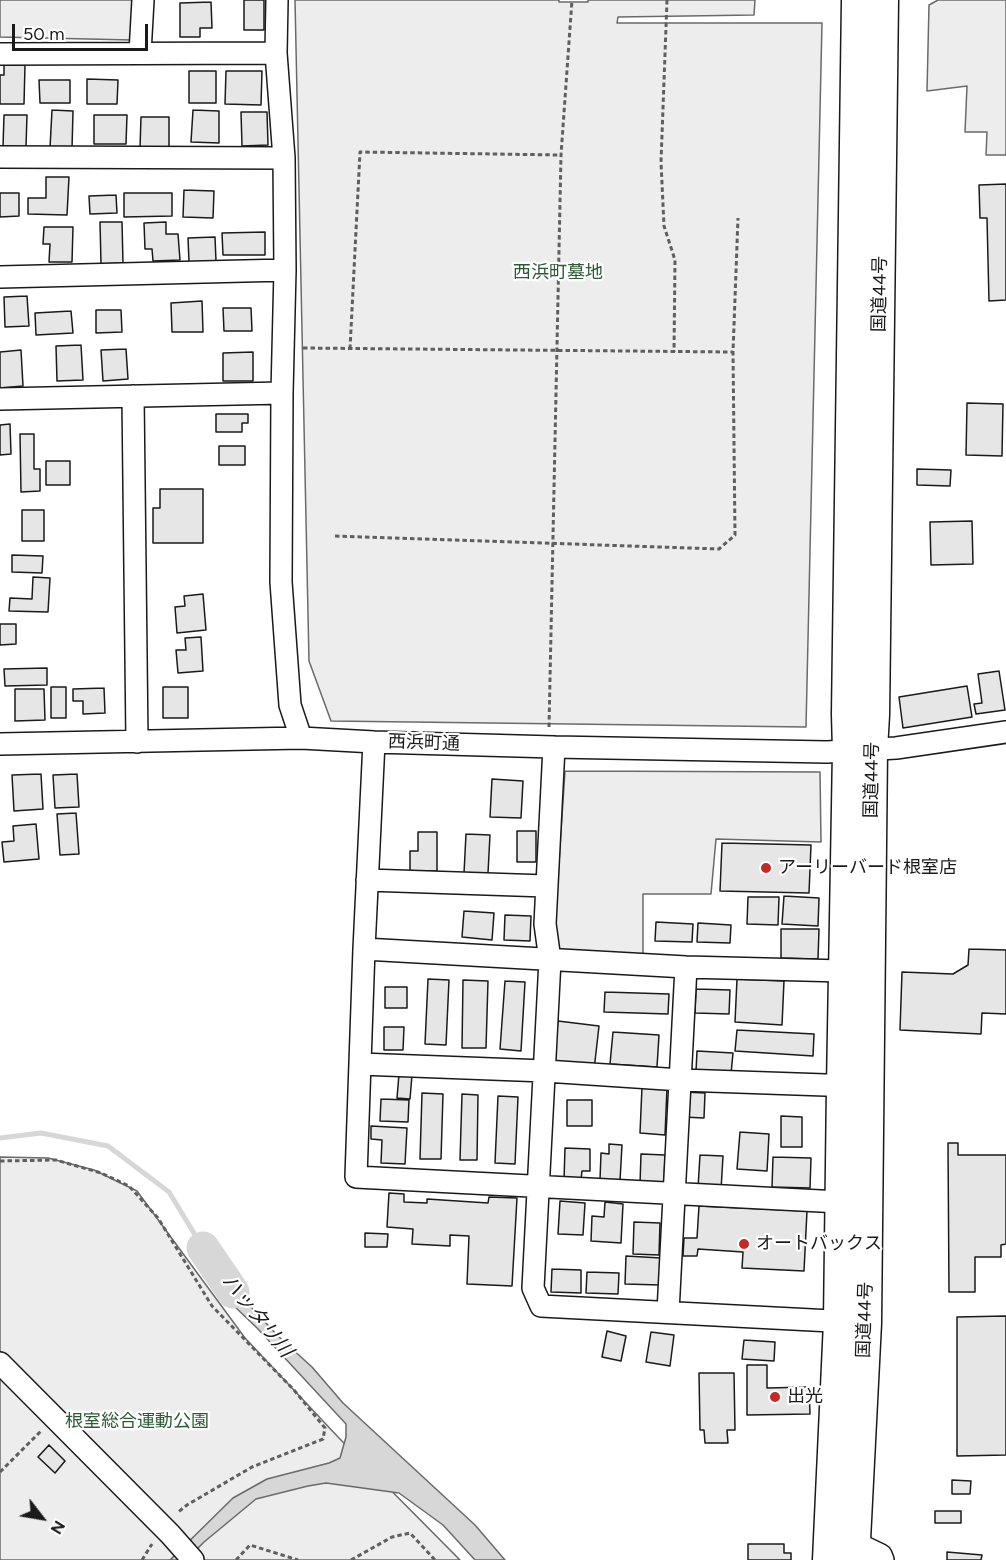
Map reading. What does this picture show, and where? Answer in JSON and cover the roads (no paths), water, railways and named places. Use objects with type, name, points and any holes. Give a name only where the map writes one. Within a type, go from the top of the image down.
[{"type":"highway","name":"国道44号","points":[[841,1551],[853,1322],[860,750],[847,714],[857,0]]},
{"type":"highway","name":"国道44号","points":[[853,1322],[840,1202],[855,1087],[843,972],[860,750],[875,667],[883,0]]},
{"type":"street","points":[[140,53],[142,0]]},
{"type":"street","points":[[277,0],[276,53],[284,158],[285,270],[281,582],[290,705],[301,738]]},
{"type":"street","points":[[0,54],[276,53]]},
{"type":"street","points":[[0,157],[284,158]]},
{"type":"street","points":[[0,277],[285,270]]},
{"type":"street","points":[[0,399],[282,393]]},
{"type":"street","points":[[133,396],[137,742]]},
{"type":"street","name":"西浜町通","points":[[0,744],[301,738],[551,747],[860,750],[896,748],[1006,732]]},
{"type":"street","points":[[375,742],[367,880],[356,1177],[840,1202]]},
{"type":"street","points":[[551,747],[544,924],[550,960],[533,1288],[541,1306],[853,1322]]},
{"type":"street","points":[[367,880],[546,886]]},
{"type":"street","points":[[364,949],[686,967],[843,972]]},
{"type":"street","points":[[668,1312],[686,967]]},
{"type":"street","points":[[360,1064],[855,1087]]},
{"type":"street","points":[[0,1363],[167,1530],[194,1560]]},
{"type":"street","points":[[841,1551],[881,1555],[883,1560]]},
{"type":"water","points":[[212,1253],[240,1295],[278,1336],[312,1367],[343,1403],[475,1525],[505,1560],[475,1560],[443,1525],[399,1493],[326,1483],[256,1499],[186,1560],[170,1560],[233,1498],[267,1479],[340,1458],[346,1437],[346,1424],[233,1305],[204,1256]]},
{"type":"waterway","name":"ハッタリ川","points":[[0,1138],[41,1133],[108,1146],[169,1192],[203,1248]]},
{"type":"waterway","name":"ハッタリ川","points":[[203,1248],[233,1292]]},
{"type":"place","name":"アーリーバード根室店","points":[[766,868]]},
{"type":"place","name":"オートバックス","points":[[744,1244]]},
{"type":"place","name":"出光","points":[[775,1397]]},
{"type":"park label","name":"西浜町墓地","points":[[558,273]]},
{"type":"park label","name":"根室総合運動公園","points":[[137,1422]]}]
